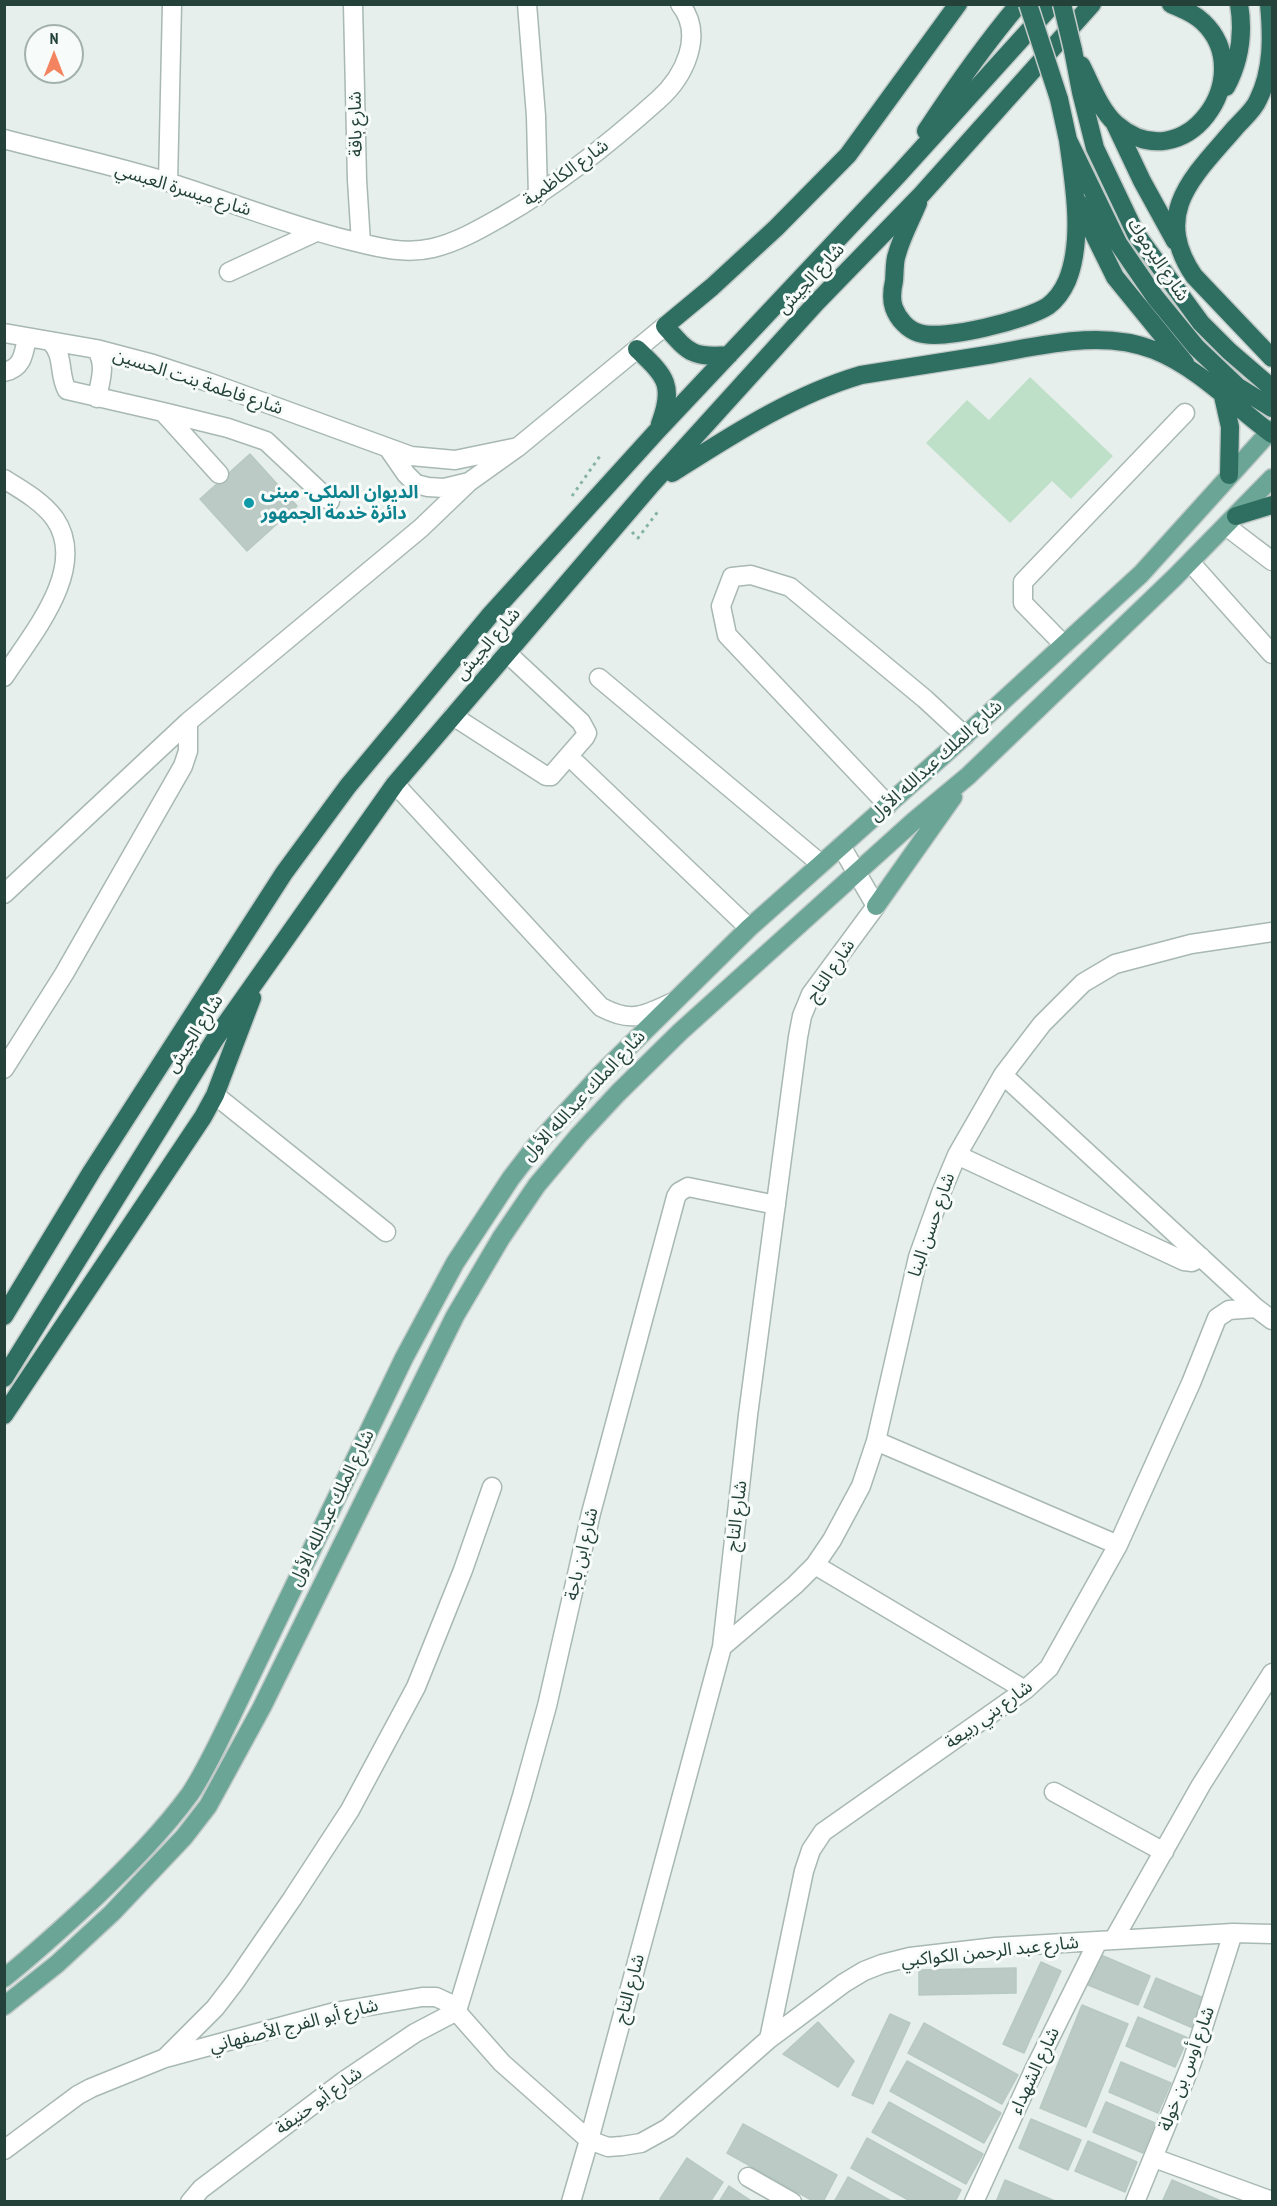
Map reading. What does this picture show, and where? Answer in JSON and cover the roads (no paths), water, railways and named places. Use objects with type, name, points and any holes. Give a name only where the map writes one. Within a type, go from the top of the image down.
[{"type":"highway","points":[[729,356],[707,357],[693,353],[681,344],[665,326],[712,287],[776,228],[848,155],[958,4]]},
{"type":"highway","points":[[898,176],[952,90],[997,29],[1019,4]]},
{"type":"highway","name":"شارع اليرموك","points":[[1028,4],[1059,99],[1068,140],[1118,243],[1155,297],[1196,347],[1238,387],[1272,408]]},
{"type":"highway","name":"شارع الجيش","points":[[4,1316],[92,1172],[278,883],[348,786],[491,614],[657,431],[898,176],[1053,4]]},
{"type":"highway","points":[[1062,4],[1073,50],[1114,123],[1184,261],[1194,276],[1269,352]]},
{"type":"highway","points":[[1088,8],[1103,4]]},
{"type":"highway","points":[[1171,4],[1202,20],[1213,33],[1220,48],[1223,64],[1222,80],[1210,110]]},
{"type":"highway","points":[[1114,123],[1130,134],[1149,141],[1169,141],[1188,134],[1223,92],[1238,59],[1241,39],[1239,4]]},
{"type":"highway","points":[[1178,246],[1176,224],[1178,207],[1185,189],[1258,102],[1268,73],[1271,49],[1269,4]]},
{"type":"highway","name":"شارع الجيش","points":[[4,1378],[215,1039],[395,784],[652,484],[816,303],[922,194],[1088,8]]},
{"type":"highway","name":"شارع اليرموك","points":[[1073,50],[1081,92],[1100,160],[1136,234],[1201,323],[1272,388]]},
{"type":"highway","points":[[922,194],[896,255],[892,293],[894,308],[901,320],[909,328],[930,335],[949,335],[1031,315],[1048,306],[1058,296],[1067,282],[1072,266],[1076,197],[1068,140]]},
{"type":"highway","points":[[1076,197],[1115,277],[1191,371]]},
{"type":"highway","points":[[652,484],[757,421],[831,384],[861,375],[1060,343],[1102,339],[1130,342],[1155,350],[1215,386],[1223,396],[1272,432]]},
{"type":"highway","points":[[637,349],[657,369],[668,390],[668,404],[657,431]]},
{"type":"highway","points":[[1223,396],[1230,427],[1229,475]]},
{"type":"highway","points":[[1231,521],[1272,505]]},
{"type":"highway","points":[[4,1415],[215,1095],[263,969]]},
{"type":"main road","name":"شارع الملك عبدالله الأول","points":[[4,1978],[43,1948],[123,1871],[161,1830],[190,1793],[231,1717],[405,1358],[455,1263],[511,1178],[538,1143],[570,1106],[749,927],[965,736],[1141,574],[1229,475],[1272,432]]},
{"type":"main road","name":"شارع الملك عبدالله الأول","points":[[4,2006],[57,1964],[112,1913],[184,1837],[208,1806],[262,1707],[456,1316],[501,1238],[537,1185],[595,1118],[680,1032],[914,820],[968,776],[1190,562],[1272,478]]},
{"type":"main road","points":[[876,906],[968,776]]},
{"type":"street","points":[[168,183],[172,4]]},
{"type":"street","name":"شارع باقة","points":[[353,4],[357,180],[361,243]]},
{"type":"street","points":[[526,4],[536,116],[538,196]]},
{"type":"street","name":"شارع الكاظمية","points":[[361,243],[398,251],[430,248],[459,240],[538,196],[624,131],[666,93],[680,74],[690,52],[692,31],[680,4]]},
{"type":"street","points":[[1258,102],[1272,85]]},
{"type":"street","name":"شارع ميسرة العبسي","points":[[4,139],[168,183],[316,232],[361,243]]},
{"type":"street","points":[[228,272],[316,232]]},
{"type":"street","name":"شارع فاطمة بنت الحسين","points":[[388,448],[416,484],[429,488],[444,488],[469,482],[518,447],[665,326]]},
{"type":"street","name":"شارع فاطمة بنت الحسين","points":[[4,333],[96,349],[153,364],[411,456],[456,460],[518,447]]},
{"type":"street","points":[[4,372],[14,369],[21,363],[27,337]]},
{"type":"street","points":[[50,341],[60,356],[66,390],[228,428],[266,441],[330,501]]},
{"type":"street","points":[[96,349],[102,359],[103,368],[97,398]]},
{"type":"street","points":[[162,412],[219,474]]},
{"type":"street","points":[[1064,645],[1023,603],[1023,582],[1185,413]]},
{"type":"street","points":[[4,479],[39,502],[55,519],[64,539],[65,562],[60,585],[52,601],[4,677]]},
{"type":"street","points":[[4,894],[188,722],[421,528],[469,482]]},
{"type":"street","points":[[1231,521],[1272,561]]},
{"type":"street","points":[[1190,562],[1272,654]]},
{"type":"street","points":[[888,805],[728,636],[722,606],[732,577],[752,575],[790,587],[925,699],[965,736]]},
{"type":"street","points":[[453,716],[546,776],[551,776],[585,737],[587,733],[581,722],[507,653]]},
{"type":"street","points":[[599,678],[821,864]]},
{"type":"street","points":[[4,1069],[64,974],[183,766],[188,751],[188,722]]},
{"type":"street","points":[[577,765],[749,927]]},
{"type":"street","points":[[395,784],[602,1007],[628,1017],[644,1016],[671,1003]]},
{"type":"street","points":[[841,846],[876,906]]},
{"type":"street","name":"شارع التاج","points":[[571,2202],[722,1647],[776,1205],[802,1016],[812,994],[876,906]]},
{"type":"street","name":"شارع حسن البنا","points":[[722,1647],[795,1586],[815,1565],[832,1540],[861,1486],[876,1441],[918,1257],[957,1155],[1003,1075],[1042,1024],[1083,983],[1115,964],[1191,944],[1272,932]]},
{"type":"street","points":[[1003,1075],[1256,1308],[1272,1320]]},
{"type":"street","points":[[215,1095],[387,1232]]},
{"type":"street","points":[[957,1155],[1184,1261],[1192,1262],[1201,1257]]},
{"type":"street","name":"شارع ابن باجة","points":[[457,2011],[547,1706],[591,1513],[676,1197],[688,1187],[776,1205]]},
{"type":"street","name":"شارع بني ربيعة","points":[[769,2039],[804,1871],[817,1839],[823,1832],[1025,1690],[1049,1668],[1118,1545],[1191,1383],[1217,1318],[1229,1310],[1256,1308]]},
{"type":"street","points":[[876,1441],[1118,1545]]},
{"type":"street","points":[[165,2058],[215,2008],[235,1982],[350,1810],[416,1687],[463,1570],[492,1487]]},
{"type":"street","points":[[815,1565],[1025,1690]]},
{"type":"street","points":[[1106,1940],[1164,1852],[1201,1785],[1272,1672]]},
{"type":"street","points":[[1054,1792],[1164,1852]]},
{"type":"street","name":"شارع عبد الرحمن الكواكبي","points":[[589,2140],[608,2147],[622,2146],[641,2143],[668,2128],[769,2039],[844,1983],[882,1964],[910,1957],[996,1947],[1233,1934],[1272,1934]]},
{"type":"street","name":"شارع أوس بن خولة","points":[[1135,2202],[1192,2062],[1233,1934]]},
{"type":"street","name":"شارع الشهداء","points":[[974,2202],[1034,2070],[1106,1940]]},
{"type":"street","name":"شارع أبو الفرج الأصفهاني","points":[[4,2150],[90,2088],[165,2058],[335,2012],[388,2002],[436,1997],[450,2003],[502,2063],[589,2140]]},
{"type":"street","name":"شارع أبو حنيفة","points":[[190,2202],[201,2189],[344,2081],[415,2033],[457,2011]]},
{"type":"street","points":[[1154,2158],[1272,2201]]},
{"type":"street","points":[[748,2177],[792,2202]]},
{"type":"place","name":"الديوان الملكي- مبنى دائرة خدمة الجمهور","points":[[249,503]]}]
